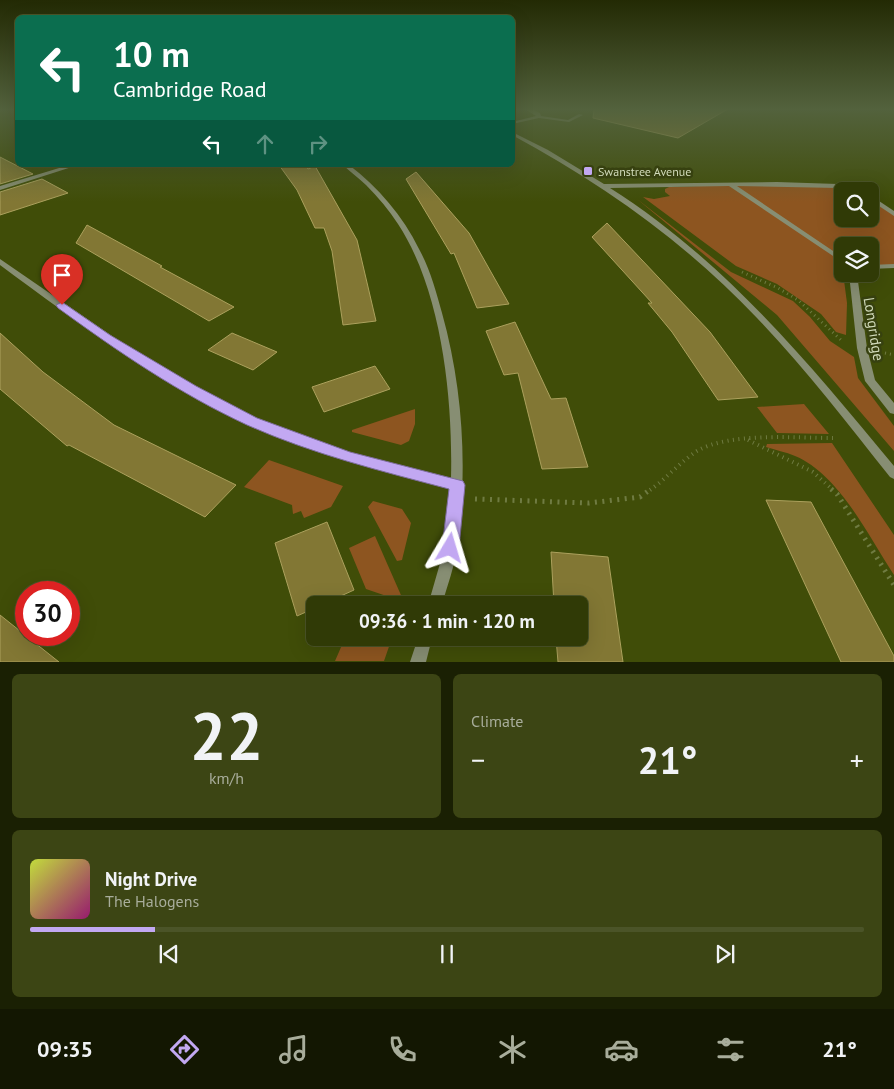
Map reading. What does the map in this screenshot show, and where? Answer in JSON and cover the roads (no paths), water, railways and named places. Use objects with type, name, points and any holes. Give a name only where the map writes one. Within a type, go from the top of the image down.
[{"type":"street","points":[[524,140],[605,186],[709,268],[759,316],[894,474]]},
{"type":"street","points":[[0,188],[68,167]]},
{"type":"street","points":[[349,167],[364,178],[401,225],[422,261],[438,314],[453,388],[457,485],[450,548],[437,596]]},
{"type":"street","points":[[731,185],[834,255]]},
{"type":"street","points":[[605,186],[834,186]]},
{"type":"street","points":[[879,203],[894,214]]},
{"type":"street","points":[[0,261],[106,337],[191,390],[252,421],[348,457],[457,485]]},
{"type":"street","points":[[879,267],[894,266]]},
{"type":"street","name":"Longridge","points":[[854,282],[862,348],[870,381],[894,410]]},
{"type":"street","points":[[418,662],[423,646]]},
{"type":"place","name":"Swanstree Avenue","points":[[588,171]]}]
